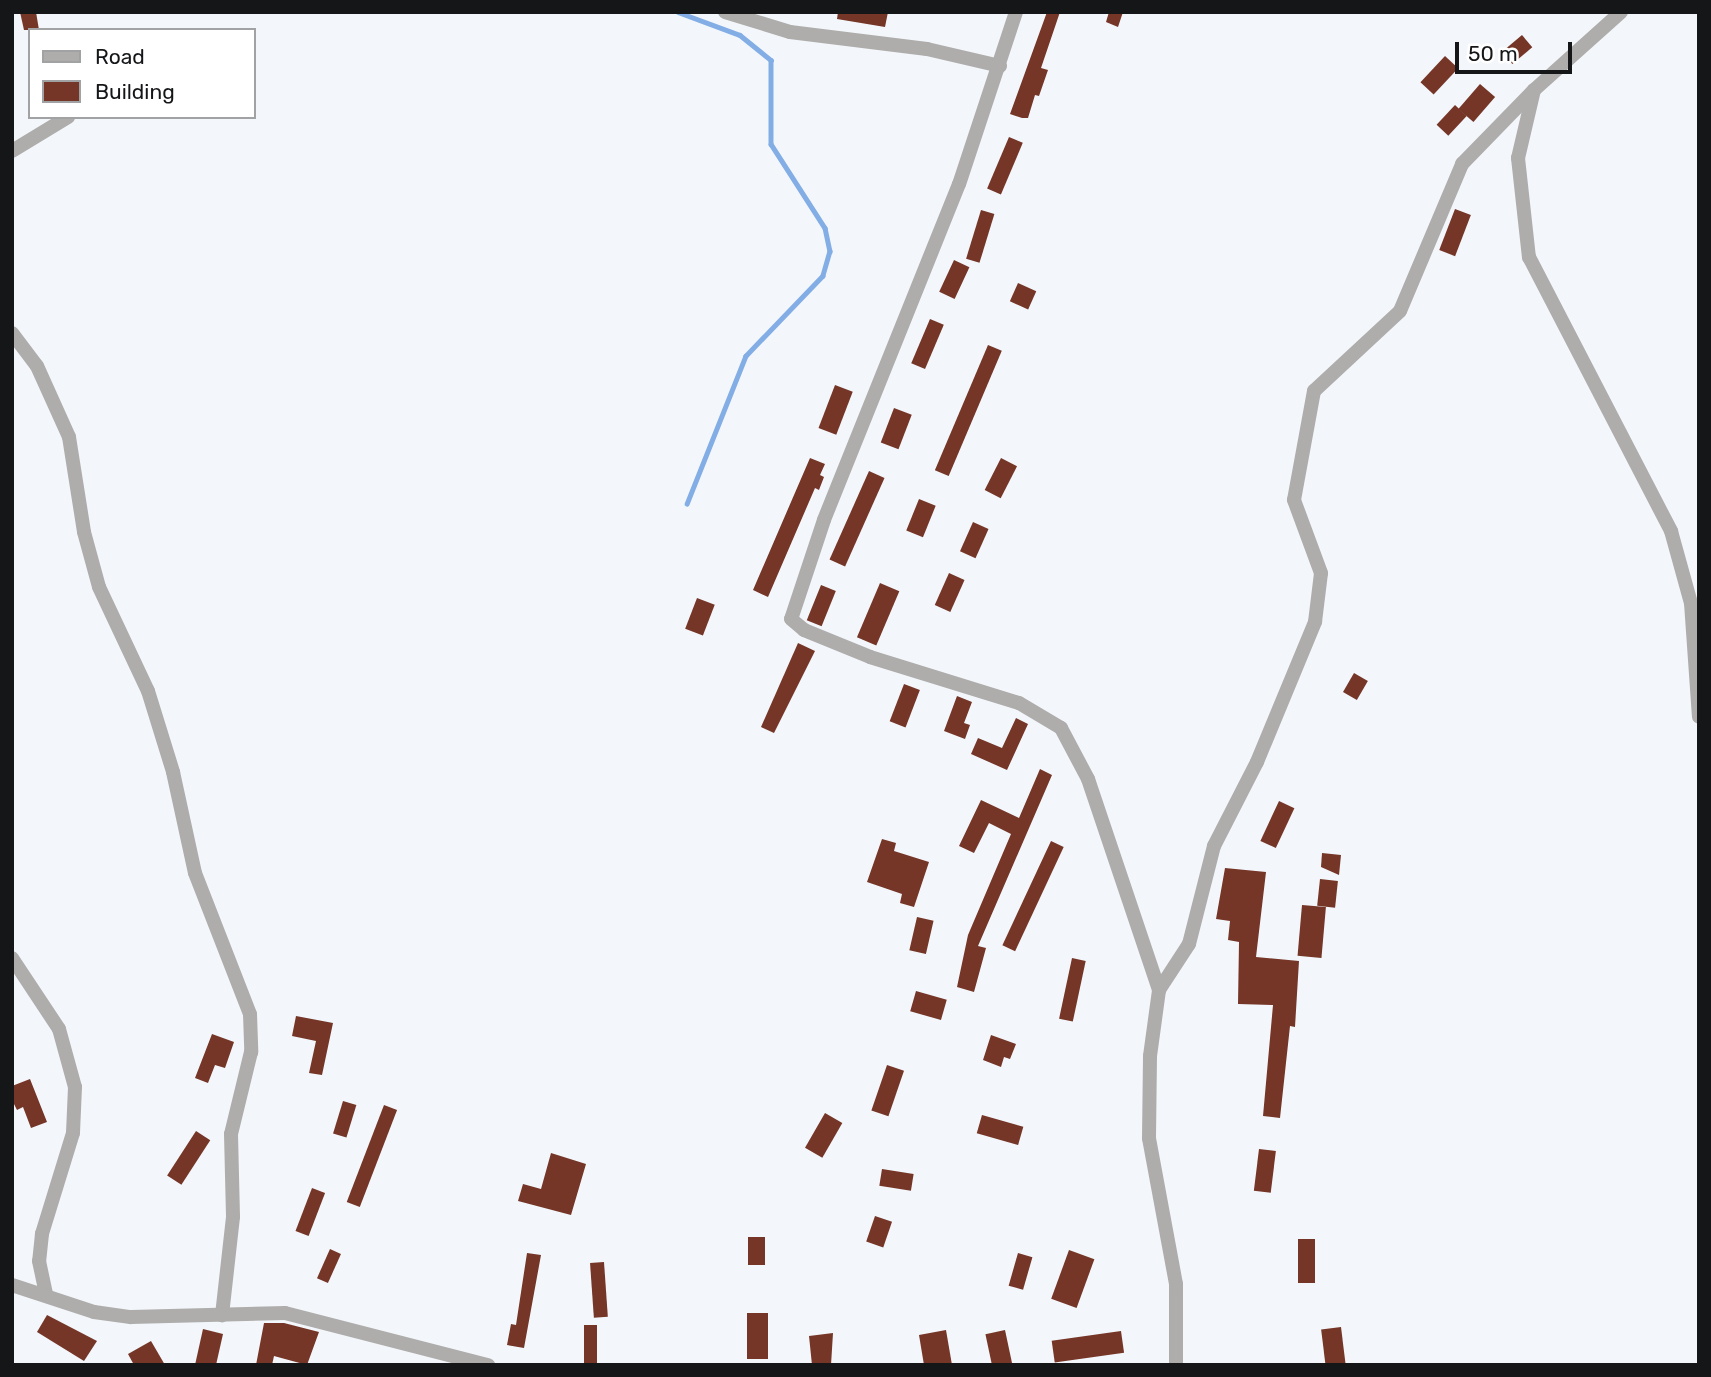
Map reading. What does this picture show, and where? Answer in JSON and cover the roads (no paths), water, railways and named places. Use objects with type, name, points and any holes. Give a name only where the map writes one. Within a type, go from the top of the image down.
[{"type":"street","points":[[725,12],[790,32],[928,49],[1000,66]]},
{"type":"street","points":[[1016,12],[1000,66],[886,373],[824,520],[791,619],[804,630],[870,657],[1019,703],[1061,728],[1088,779],[1159,990]]},
{"type":"street","points":[[1175,1365],[1176,1284],[1149,1138],[1150,1056],[1159,990],[1189,944],[1214,846],[1257,762],[1315,622],[1321,573],[1294,500],[1314,391],[1401,311],[1462,164],[1534,90],[1621,12]]},
{"type":"street","points":[[1534,90],[1518,158],[1529,257],[1671,531],[1691,603],[1699,717]]},
{"type":"street","points":[[12,150],[65,119]]},
{"type":"street","points":[[12,333],[37,366],[69,437],[84,532],[99,587],[148,691],[173,772],[195,873],[250,1014],[251,1052],[231,1134],[233,1217],[222,1315]]},
{"type":"street","points":[[12,958],[59,1029],[75,1087],[73,1133],[42,1234],[39,1261],[46,1293]]},
{"type":"street","points":[[14,1287],[46,1293],[93,1312],[131,1317],[272,1312],[315,1318],[488,1365]]},
{"type":"waterway","points":[[678,12],[740,35],[771,60],[771,144],[825,228],[830,251],[823,276],[746,356],[687,504]]}]
